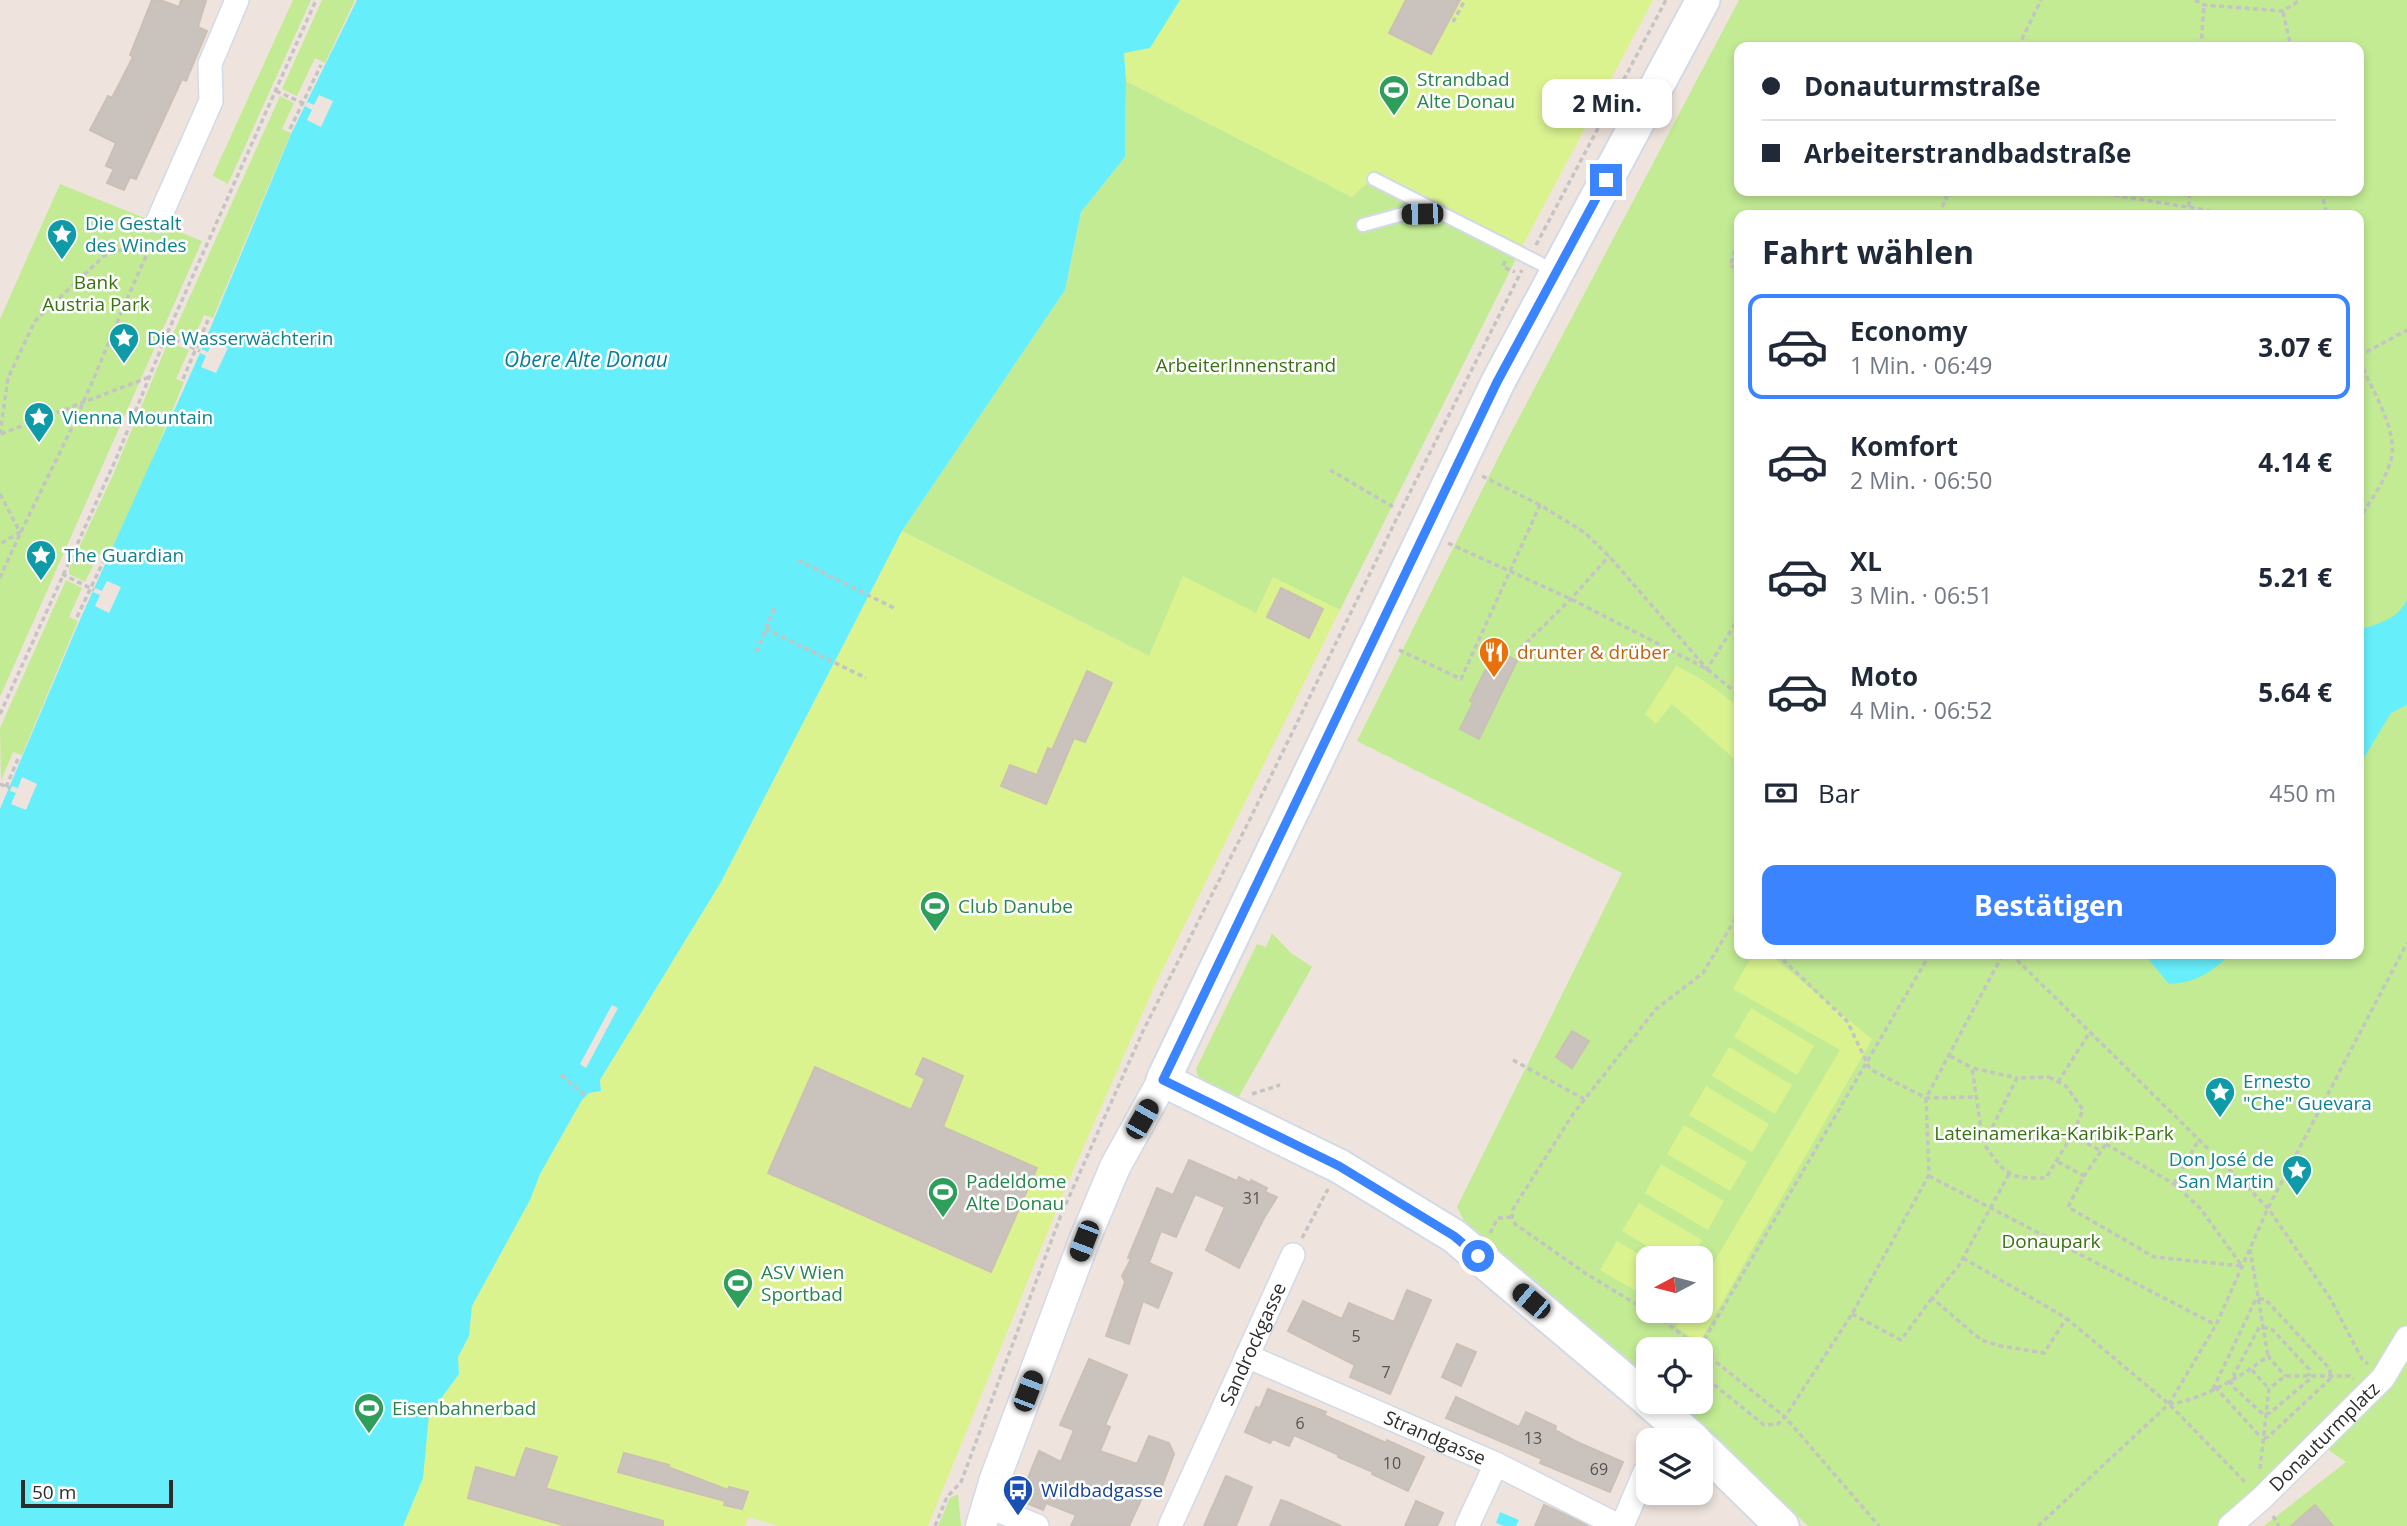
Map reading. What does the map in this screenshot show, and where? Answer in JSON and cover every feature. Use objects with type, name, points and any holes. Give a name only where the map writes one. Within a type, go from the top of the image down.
[{"type":"main road","points":[[1636,1390],[1454,1236],[1339,1166],[1163,1080],[1497,382],[1543,265],[1703,0]]},
{"type":"main road","points":[[1664,1414],[1680,1428]]},
{"type":"main road","points":[[1713,1459],[1782,1526]]},
{"type":"street","points":[[157,229],[212,101],[210,64],[237,0]]},
{"type":"street","points":[[1037,1526],[984,1516],[1102,1197],[1115,1167],[1163,1080]]},
{"type":"street","name":"Sandrockgasse","points":[[1170,1526],[1293,1255]]},
{"type":"street","name":"Donauturmplatz","points":[[2230,1526],[2261,1499],[2383,1378],[2407,1338]]},
{"type":"street","name":"Strandgasse","points":[[1247,1356],[1496,1464],[1621,1526]]},
{"type":"street","points":[[1467,1526],[1496,1464]]},
{"type":"street","points":[[1621,1526],[1636,1492]]},
{"type":"lane","points":[[1374,179],[1543,265]]},
{"type":"lane","points":[[1363,225],[1403,214],[1440,214]]},
{"type":"path","points":[[0,714],[116,458],[166,336],[316,0]]},
{"type":"path","points":[[1453,22],[1465,0]]},
{"type":"path","points":[[935,1526],[947,1497],[961,1482],[1061,1215],[1143,1031],[1397,518],[1543,265],[1667,0]]},
{"type":"path","points":[[2020,42],[2041,0]]},
{"type":"path","points":[[2194,0],[2204,5],[2283,11],[2300,0]]},
{"type":"path","points":[[2201,42],[2204,5]]},
{"type":"path","points":[[2283,11],[2290,42]]},
{"type":"path","points":[[290,129],[321,65]]},
{"type":"path","points":[[276,91],[304,103]]},
{"type":"path","points":[[2120,196],[2207,210]]},
{"type":"path","points":[[2189,210],[2190,196]]},
{"type":"path","points":[[0,578],[84,401],[157,229]]},
{"type":"path","points":[[149,377],[0,434],[8,378],[35,321],[104,256],[157,229]]},
{"type":"path","points":[[183,379],[198,350],[208,320]]},
{"type":"path","points":[[2364,353],[2407,330]]},
{"type":"path","points":[[166,336],[198,350]]},
{"type":"path","points":[[2364,372],[2391,431],[2392,458],[2380,486],[2364,511]]},
{"type":"path","points":[[1458,464],[1584,532],[1609,556],[1707,669],[1734,691]]},
{"type":"path","points":[[1330,470],[1395,508]]},
{"type":"path","points":[[0,494],[20,532]]},
{"type":"path","points":[[1398,650],[1461,679],[1540,506]]},
{"type":"path","points":[[0,544],[20,532]]},
{"type":"path","points":[[1450,544],[1572,599],[1707,669]]},
{"type":"path","points":[[1520,649],[1572,599],[1609,556]]},
{"type":"path","points":[[78,617],[104,560]]},
{"type":"path","points":[[798,560],[894,608]]},
{"type":"path","points":[[62,574],[93,589]]},
{"type":"path","points":[[756,652],[775,607]]},
{"type":"path","points":[[1707,669],[1734,626]]},
{"type":"path","points":[[766,629],[866,678]]},
{"type":"path","points":[[0,784],[8,788],[18,759]]},
{"type":"path","points":[[1685,1337],[1667,1322],[1585,1272],[1515,1224],[1512,1217],[1513,1209],[1585,1100],[1656,1009],[1703,972],[1734,922]]},
{"type":"path","points":[[2038,1526],[2169,1404],[2216,1325],[2268,1208],[2407,943]]},
{"type":"path","points":[[1782,959],[1847,1021],[1870,1069],[1926,1098],[1976,1097]]},
{"type":"path","points":[[1705,1337],[1927,959]]},
{"type":"path","points":[[1713,1384],[1764,1425],[1778,1424],[1785,1417],[1852,1314],[1929,1175],[1926,1098],[2000,959]]},
{"type":"path","points":[[2016,959],[2268,1208],[2330,1298],[2362,1359],[2383,1378]]},
{"type":"path","points":[[2058,1082],[2090,1032]]},
{"type":"path","points":[[1950,1056],[1972,1068],[2017,1078],[2049,1077],[2066,1086],[2083,1110],[2072,1135],[2046,1178],[2021,1179],[2009,1174],[1984,1144],[1972,1068]]},
{"type":"path","points":[[1513,1060],[1585,1100]]},
{"type":"path","points":[[561,1075],[586,1096]]},
{"type":"path","points":[[1984,1144],[2017,1078]]},
{"type":"path","points":[[2072,1135],[2101,1150]]},
{"type":"path","points":[[2174,1184],[2199,1139]]},
{"type":"path","points":[[2106,1144],[2174,1184],[2200,1208],[2242,1266],[2154,1257],[2068,1208],[2084,1176],[2106,1144]]},
{"type":"path","points":[[2057,1162],[2084,1176]]},
{"type":"path","points":[[1293,1255],[1339,1166]]},
{"type":"path","points":[[1852,1314],[1901,1340],[1963,1258],[2009,1174]]},
{"type":"path","points":[[1929,1175],[1991,1210],[2216,1325]]},
{"type":"path","points":[[2250,1249],[2267,1356],[2285,1376]]},
{"type":"path","points":[[1963,1258],[2066,1318],[2169,1404],[2261,1499]]},
{"type":"path","points":[[1932,1298],[1981,1340],[2044,1353],[2066,1318]]},
{"type":"path","points":[[2265,1298],[2330,1369],[2330,1379],[2268,1437],[2258,1434],[2213,1385],[2256,1299],[2259,1299],[2265,1298]]},
{"type":"path","points":[[2230,1380],[2232,1386],[2261,1415],[2266,1414],[2310,1379],[2309,1370],[2271,1328],[2260,1326],[2234,1374],[2235,1377]]},
{"type":"path","points":[[2169,1404],[2184,1403],[2251,1369],[2267,1356]]},
{"type":"path","points":[[1713,1359],[1785,1417],[1879,1526]]},
{"type":"path","points":[[2251,1369],[2269,1389]]},
{"type":"path","points":[[2261,1499],[2259,1475],[2269,1389],[2285,1376],[2350,1376]]},
{"type":"green space","points":[[293,0],[311,0],[228,184],[213,176],[214,173]]},
{"type":"green space","points":[[322,0],[355,0],[325,63],[315,58],[297,96],[282,89]]},
{"type":"green space","name":"Strandbad Alte Donau","points":[[884,0],[1653,0],[1523,245],[1377,174],[1352,197],[1126,81],[991,95]]},
{"type":"green space","name":"Donaupark","points":[[1739,0],[2407,0],[2407,1526],[2264,1526],[2346,1462],[2312,1439],[2217,1526],[1808,1526],[1713,1435],[1713,1428],[1705,1428],[1691,1414],[1713,1414],[1713,1337],[1636,1337],[1636,1367],[1466,1225],[1457,1207],[1622,873],[1357,741],[1503,448]]},
{"type":"green space","name":"ArbeiterInnenstrand","points":[[1126,81],[1352,197],[1377,173],[1523,245],[1340,610],[1273,578],[1256,614],[1149,656],[902,531],[1065,290],[1081,212],[1125,157]]},
{"type":"green space","points":[[280,96],[294,103],[282,129],[291,133],[213,318],[204,315],[192,343],[173,334]]},
{"type":"green space","name":"Bank Austria Park","points":[[60,184],[202,241],[0,697],[0,319]]},
{"type":"green space","points":[[168,342],[189,350],[176,379],[184,382],[108,558],[99,554],[85,582],[69,574],[69,569],[113,475]]},
{"type":"green space","name":"Club Danube","points":[[902,531],[1149,656],[1183,576],[1256,613],[1273,577],[1340,610],[1156,983],[1069,1180],[928,1526],[778,1526],[749,1517],[745,1526],[215,1526],[429,1415],[459,1374],[458,1357],[469,1336],[472,1306],[530,1200],[540,1174],[582,1100],[589,1093],[601,1091],[600,1080],[721,882]]},
{"type":"green space","points":[[66,580],[82,588],[69,617],[78,621],[22,755],[13,752],[1,781],[0,728]]},
{"type":"green space","points":[[1676,666],[1693,674],[1734,704],[1734,759],[1672,704],[1656,724],[1645,714]]},
{"type":"green space","points":[[1272,933],[1291,953],[1312,967],[1237,1100],[1199,1081],[1196,1069],[1257,944],[1266,947]]},
{"type":"green space","points":[[1750,959],[1775,959],[1872,1039],[1713,1318],[1713,1264],[1840,1050],[1733,989]]},
{"type":"green space","points":[[1751,1008],[1814,1046],[1797,1075],[1734,1037]]},
{"type":"green space","points":[[1729,1047],[1792,1085],[1775,1114],[1712,1076]]},
{"type":"green space","points":[[1706,1086],[1769,1124],[1752,1152],[1689,1115]]},
{"type":"green space","points":[[1684,1125],[1747,1162],[1730,1191],[1667,1154]]},
{"type":"green space","points":[[1661,1164],[1724,1201],[1708,1230],[1645,1193]]},
{"type":"green space","points":[[1639,1203],[1702,1240],[1699,1246],[1647,1246],[1622,1231]]},
{"type":"green space","points":[[1617,1241],[1636,1253],[1636,1291],[1600,1270]]},
{"type":"green space","points":[[1678,1323],[1710,1323],[1702,1337],[1690,1337],[1676,1327]]},
{"type":"green space","points":[[958,1494],[961,1526],[938,1526],[950,1498]]},
{"type":"water","name":"Obere Alte Donau","points":[[357,0],[1180,0],[1150,48],[1124,53],[1125,157],[1081,212],[1065,290],[902,531],[721,882],[600,1080],[601,1091],[589,1093],[582,1100],[540,1174],[530,1200],[472,1306],[469,1336],[458,1357],[459,1374],[429,1415],[423,1478],[403,1526],[0,1526],[0,809],[79,622],[200,353],[291,134]]},
{"type":"water","points":[[2407,600],[2407,705],[2391,713],[2364,758],[2364,628],[2393,616]]},
{"type":"water","points":[[2148,959],[2225,959],[2203,975],[2169,984]]},
{"type":"water","points":[[1500,1512],[1519,1520],[1516,1526],[1496,1523]]},
{"type":"pier","points":[[319,95],[333,101],[321,127],[307,120],[312,110],[305,106],[307,102],[314,105]]},
{"type":"pier","points":[[213,341],[228,348],[216,373],[201,367],[206,356],[200,353],[201,349],[208,352]]},
{"type":"pier","points":[[107,581],[121,587],[109,613],[95,606],[100,595],[93,592],[95,588],[102,591]]},
{"type":"pier","points":[[22,777],[37,784],[26,810],[11,804],[16,793],[10,791],[12,786],[18,788]]},
{"type":"pier","points":[[612,1005],[618,1008],[586,1068],[580,1064]]},
{"type":"building","points":[[152,0],[179,7],[181,0],[206,0],[198,27],[207,31],[186,81],[182,79],[136,179],[130,177],[124,190],[107,183],[114,169],[106,166],[116,143],[90,130],[108,96],[112,98],[133,57],[130,55]]},
{"type":"building","points":[[1406,0],[1460,0],[1431,54],[1389,33]]},
{"type":"building","points":[[1281,588],[1323,609],[1309,638],[1267,617]]},
{"type":"building","name":"drunter & drüber","points":[[1496,649],[1517,661],[1479,739],[1460,729],[1473,703],[1470,701]]},
{"type":"building","points":[[1087,671],[1112,683],[1085,742],[1074,738],[1046,804],[1001,786],[1010,765],[1037,775],[1048,748],[1052,750]]},
{"type":"building","points":[[1572,1031],[1589,1041],[1572,1068],[1556,1057]]},
{"type":"building","name":"Padeldome Alte Donau","points":[[923,1058],[963,1076],[943,1127],[1037,1168],[991,1272],[768,1173],[815,1067],[911,1110],[925,1079],[916,1074]]},
{"type":"building","points":[[1189,1160],[1237,1181],[1239,1177],[1250,1183],[1251,1180],[1267,1188],[1265,1192],[1277,1197],[1239,1268],[1206,1250],[1225,1207],[1195,1194],[1176,1237],[1161,1231],[1149,1263],[1172,1273],[1158,1308],[1143,1301],[1129,1344],[1106,1336],[1125,1282],[1122,1276],[1131,1259],[1128,1258],[1157,1188],[1173,1195]]},
{"type":"building","points":[[1407,1290],[1431,1300],[1390,1394],[1350,1377],[1355,1365],[1288,1331],[1303,1301],[1342,1319],[1349,1303],[1394,1322]]},
{"type":"building","points":[[1457,1344],[1476,1352],[1461,1386],[1442,1377]]},
{"type":"building","points":[[1089,1359],[1127,1375],[1105,1425],[1110,1427],[1100,1451],[1137,1464],[1149,1436],[1169,1443],[1174,1454],[1159,1494],[1146,1489],[1129,1526],[1071,1526],[1076,1515],[1046,1503],[1043,1510],[1026,1503],[1032,1486],[1026,1483],[1039,1451],[1061,1462],[1074,1430],[1060,1425]]},
{"type":"building","points":[[1268,1389],[1326,1412],[1324,1415],[1386,1443],[1387,1440],[1424,1457],[1408,1491],[1294,1435],[1289,1446],[1273,1439],[1270,1443],[1245,1432]]},
{"type":"building","points":[[1456,1397],[1519,1427],[1526,1412],[1556,1426],[1555,1430],[1577,1442],[1623,1462],[1610,1492],[1540,1463],[1542,1459],[1446,1418]]},
{"type":"building","points":[[526,1448],[557,1457],[546,1488],[663,1521],[663,1526],[566,1526],[468,1498],[476,1467],[515,1478]]},
{"type":"building","points":[[624,1453],[669,1465],[668,1467],[728,1490],[729,1487],[748,1492],[742,1509],[724,1505],[725,1501],[618,1472]]},
{"type":"building","points":[[1226,1476],[1252,1487],[1236,1526],[1204,1526]]},
{"type":"building","points":[[1281,1500],[1287,1502],[1341,1526],[1270,1526]]},
{"type":"building","points":[[1416,1501],[1443,1513],[1437,1526],[1405,1526]]},
{"type":"building","points":[[1544,1505],[1568,1516],[1588,1526],[1535,1526]]},
{"type":"building","points":[[2315,1505],[2333,1526],[2291,1526]]},
{"type":"place","name":"Strandbad Alte Donau","points":[[1394,117]]},
{"type":"place","name":"Die Gestalt des Windes","points":[[62,261]]},
{"type":"place","name":"Die Wasserwächterin","points":[[124,365]]},
{"type":"place","name":"Vienna Mountain","points":[[39,444]]},
{"type":"place","name":"The Guardian","points":[[41,582]]},
{"type":"place","name":"drunter & drüber","points":[[1494,679]]},
{"type":"place","name":"Club Danube","points":[[935,933]]},
{"type":"place","name":"Ernesto \"Che\" Guevara","points":[[2220,1119]]},
{"type":"place","name":"Don José de San Martin","points":[[2297,1197]]},
{"type":"place","name":"Padeldome Alte Donau","points":[[943,1219]]},
{"type":"place","name":"ASV Wien Sportbad","points":[[738,1310]]},
{"type":"place","name":"Eisenbahnerbad","points":[[369,1435]]},
{"type":"place","name":"Wildbadgasse","points":[[1018,1517]]},
{"type":"route","points":[[1478,1256],[1454,1236],[1339,1166],[1163,1080],[1497,382],[1606,180]]},
{"type":"park label","name":"Lateinamerika-Karibik-Park","points":[[2054,1133]]}]
